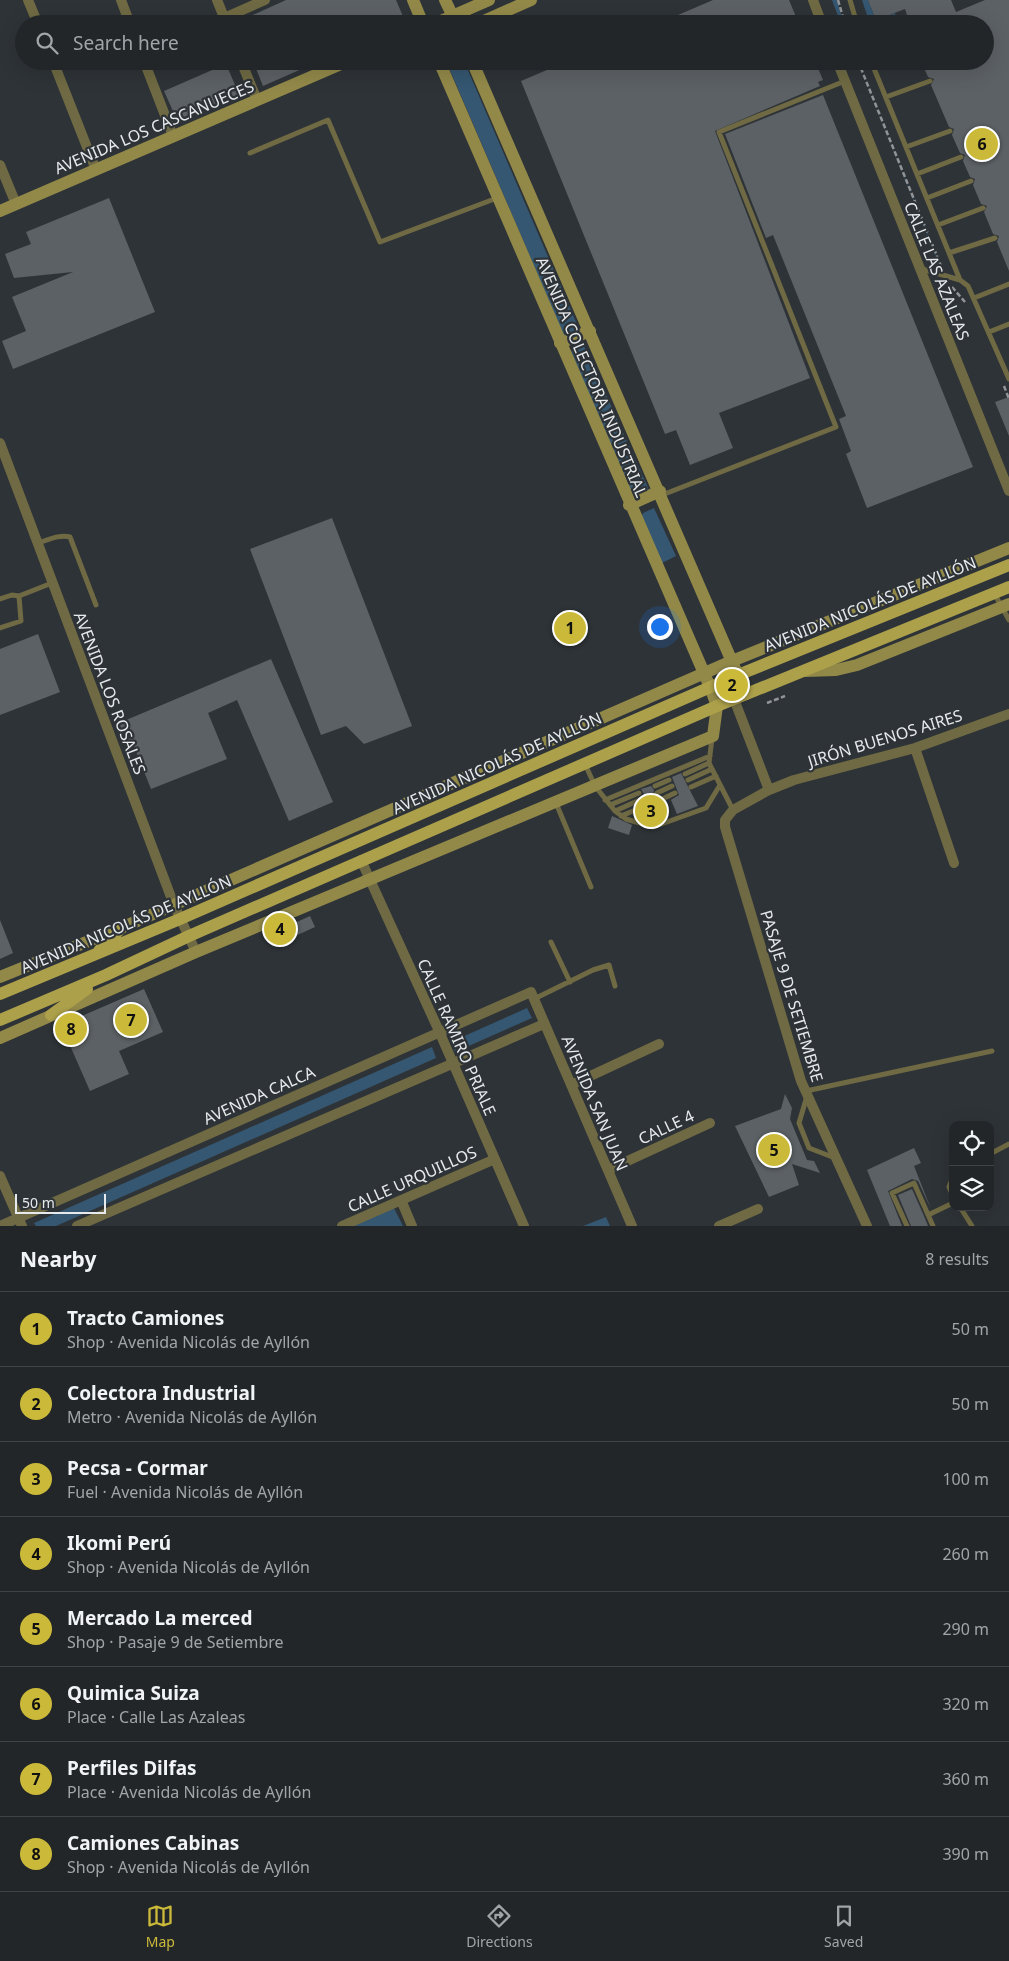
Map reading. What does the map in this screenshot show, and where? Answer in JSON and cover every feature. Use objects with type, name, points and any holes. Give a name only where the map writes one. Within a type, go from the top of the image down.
[{"type":"main road","points":[[413,0],[419,15]]},
{"type":"main road","points":[[446,0],[452,15]]},
{"type":"main road","points":[[462,15],[488,0]]},
{"type":"main road","points":[[497,15],[531,0]]},
{"type":"main road","name":"AVENIDA LOS CASCANUECES","points":[[0,211],[327,70]]},
{"type":"main road","name":"AVENIDA COLECTORA INDUSTRIAL","points":[[443,70],[717,706]]},
{"type":"main road","name":"AVENIDA COLECTORA INDUSTRIAL","points":[[476,70],[738,675],[740,696]]},
{"type":"main road","points":[[560,343],[590,331]]},
{"type":"main road","points":[[629,505],[660,493]]},
{"type":"main road","name":"AVENIDA NICOLÁS DE AYLLÓN","points":[[0,977],[121,928],[703,673],[1009,548]]},
{"type":"main road","name":"AVENIDA NICOLÁS DE AYLLÓN","points":[[0,994],[180,919],[738,675],[1009,565]]},
{"type":"main road","points":[[0,1020],[106,976],[189,936],[361,860],[740,696],[1009,587]]},
{"type":"main road","points":[[802,671],[836,670],[858,665],[1005,606]]},
{"type":"main road","points":[[0,1038],[196,952],[370,881],[713,736],[717,706]]},
{"type":"main road","points":[[579,744],[585,763]]},
{"type":"main road","points":[[94,956],[121,928]]},
{"type":"main road","points":[[51,1015],[106,976]]},
{"type":"street","points":[[28,0],[34,15]]},
{"type":"street","points":[[121,0],[127,15]]},
{"type":"street","points":[[216,0],[222,15]]},
{"type":"street","points":[[237,15],[266,0]]},
{"type":"street","points":[[812,0],[818,15]]},
{"type":"street","points":[[56,70],[96,170]]},
{"type":"street","points":[[147,70],[173,136]]},
{"type":"street","points":[[245,70],[257,100]]},
{"type":"street","name":"CALLE LAS AZALEAS","points":[[841,70],[1009,491]]},
{"type":"street","points":[[0,165],[16,204]]},
{"type":"street","name":"AVENIDA LOS ROSALES","points":[[0,443],[174,905],[196,952]]},
{"type":"street","points":[[733,810],[769,790],[740,696]]},
{"type":"street","name":"JIRÓN BUENOS AIRES","points":[[769,790],[794,780],[915,748],[1009,714]]},
{"type":"street","points":[[915,748],[954,863]]},
{"type":"street","name":"PASAJE 9 DE SETIEMBRE","points":[[733,810],[725,820],[725,827],[806,1094],[867,1226]]},
{"type":"street","name":"CALLE RAMIRO PRIALE","points":[[361,860],[453,1062],[524,1226]]},
{"type":"street","name":"AVENIDA CALCA","points":[[0,1226],[21,1222],[439,1031],[532,996]]},
{"type":"street","name":"AVENIDA SAN JUAN","points":[[532,996],[632,1226]]},
{"type":"street","points":[[77,1226],[544,1024]]},
{"type":"street","points":[[571,1085],[659,1044]]},
{"type":"street","name":"CALLE 4","points":[[608,1170],[710,1123]]},
{"type":"street","name":"CALLE URQUILLOS","points":[[342,1226],[495,1159]]},
{"type":"street","points":[[0,1176],[21,1222]]},
{"type":"street","points":[[401,1200],[412,1226]]},
{"type":"street","points":[[719,1226],[758,1209]]},
{"type":"lane","points":[[850,0],[855,15]]},
{"type":"lane","points":[[875,70],[960,280]]},
{"type":"lane","points":[[660,493],[836,427],[719,132],[845,81]]},
{"type":"lane","points":[[886,97],[930,81]]},
{"type":"lane","points":[[250,153],[328,120],[380,242],[497,198]]},
{"type":"lane","points":[[906,147],[950,131]]},
{"type":"lane","points":[[917,174],[961,157]]},
{"type":"lane","points":[[927,198],[971,181]]},
{"type":"lane","points":[[938,225],[983,208]]},
{"type":"lane","points":[[949,253],[995,238]]},
{"type":"lane","points":[[920,269],[960,280],[968,286],[1009,379]]},
{"type":"lane","points":[[974,298],[1009,284]]},
{"type":"lane","points":[[989,332],[1009,324]]},
{"type":"lane","points":[[38,543],[53,538],[70,537],[96,605]]},
{"type":"lane","points":[[0,599],[12,595],[19,596],[53,583]]},
{"type":"lane","points":[[994,593],[1005,606],[1009,620]]},
{"type":"lane","points":[[0,628],[21,621],[19,596]]},
{"type":"lane","points":[[713,736],[709,763],[733,810]]},
{"type":"lane","points":[[605,800],[710,756]]},
{"type":"lane","points":[[585,763],[595,786],[615,811],[621,816],[648,826],[658,827],[706,808],[720,785]]},
{"type":"lane","points":[[685,774],[709,763]]},
{"type":"lane","points":[[688,780],[712,769]]},
{"type":"lane","points":[[691,787],[716,776]]},
{"type":"lane","points":[[655,786],[669,780]]},
{"type":"lane","points":[[657,793],[672,786]]},
{"type":"lane","points":[[610,805],[639,793]]},
{"type":"lane","points":[[660,800],[675,793]]},
{"type":"lane","points":[[615,811],[642,799]]},
{"type":"lane","points":[[556,803],[590,887]]},
{"type":"lane","points":[[621,816],[645,806]]},
{"type":"lane","points":[[551,942],[570,982]]},
{"type":"lane","points":[[532,996],[609,965],[615,986]]},
{"type":"lane","points":[[836,1158],[809,1148],[799,1123],[806,1094],[992,1051]]},
{"type":"lane","points":[[994,1152],[1009,1144]]},
{"type":"lane","points":[[907,1226],[892,1193],[914,1184],[933,1226]]},
{"type":"lane","points":[[928,1215],[949,1205]]},
{"type":"lane","points":[[963,1211],[972,1226]]},
{"type":"path","points":[[838,0],[842,15]]},
{"type":"path","points":[[862,70],[943,270]]},
{"type":"path","points":[[768,703],[785,696]]},
{"type":"shaded area","points":[[832,0],[837,0],[841,15],[838,15]]},
{"type":"shaded area","points":[[862,0],[868,0],[874,15],[867,15]]},
{"type":"shaded area","points":[[450,70],[468,70],[579,329],[565,338]]},
{"type":"shaded area","points":[[861,70],[941,266],[940,266]]},
{"type":"shaded area","points":[[583,344],[649,490],[635,499],[571,352],[572,349]]},
{"type":"shaded area","points":[[654,508],[676,556],[662,563],[642,516],[643,513]]},
{"type":"shaded area","points":[[527,1008],[532,1018],[455,1052],[451,1042]]},
{"type":"shaded area","points":[[432,1047],[436,1058],[56,1226],[36,1226],[34,1223]]},
{"type":"shaded area","points":[[394,1208],[403,1226],[351,1226]]},
{"type":"shaded area","points":[[606,1217],[610,1226],[583,1226]]},
{"type":"building","points":[[286,0],[396,0],[402,14],[402,15],[253,15]]},
{"type":"building","points":[[713,0],[789,0],[795,15],[678,15]]},
{"type":"building","points":[[868,0],[951,0],[956,12],[985,0],[1009,0],[1009,271],[997,242],[999,236],[993,234],[984,212],[987,206],[981,204],[973,185],[975,179],[970,177],[963,161],[965,155],[960,153],[952,135],[954,129],[949,127],[931,85],[934,79],[928,77],[925,70],[994,70],[994,15],[907,15],[905,9],[889,15],[874,15]]},
{"type":"building","points":[[212,70],[229,70],[239,94],[177,120],[164,91]]},
{"type":"building","points":[[257,70],[299,70],[263,86]]},
{"type":"building","points":[[547,70],[819,70],[823,80],[818,82],[820,86],[715,131],[810,378],[719,413],[733,448],[690,465],[676,430],[665,434],[521,81]]},
{"type":"building","points":[[823,95],[973,467],[867,508],[846,454],[851,451],[839,419],[846,416],[773,235],[766,238],[725,134]]},
{"type":"building","points":[[109,198],[155,312],[13,369],[2,341],[26,331],[12,297],[73,272],[14,278],[5,254],[31,244],[26,232]]},
{"type":"building","points":[[1009,397],[1009,436],[995,402]]},
{"type":"building","points":[[332,518],[412,726],[364,744],[346,726],[321,735],[250,549]]},
{"type":"building","points":[[38,634],[60,692],[0,715],[0,649]]},
{"type":"building","points":[[271,659],[333,802],[289,821],[237,700],[208,713],[227,759],[151,789],[133,744],[129,746],[119,723]]},
{"type":"building","points":[[681,773],[698,806],[677,814],[671,800],[669,801],[679,795],[672,777]]},
{"type":"building","points":[[651,786],[654,790],[653,795],[657,797],[656,802],[660,804],[647,810],[649,805],[645,802],[646,798],[641,789]]},
{"type":"building","points":[[612,816],[632,825],[629,835],[608,828]]},
{"type":"building","points":[[310,916],[315,927],[282,942],[277,931]]},
{"type":"building","points":[[0,920],[13,953],[0,959]]},
{"type":"building","points":[[144,989],[163,1032],[119,1051],[129,1074],[90,1091],[61,1025]]},
{"type":"building","points":[[785,1094],[792,1108],[790,1119],[807,1160],[814,1161],[820,1173],[792,1164],[799,1185],[769,1197],[735,1126],[781,1109]]},
{"type":"building","points":[[914,1148],[921,1163],[914,1166],[931,1209],[918,1181],[912,1179],[888,1191],[902,1226],[890,1226],[867,1170]]},
{"type":"building","points":[[912,1189],[928,1226],[911,1226],[898,1195]]},
{"type":"place","name":"Quimica Suiza","points":[[982,144]]},
{"type":"place","name":"Tracto Camiones","points":[[570,628]]},
{"type":"place","name":"Colectora Industrial","points":[[732,685]]},
{"type":"place","name":"Pecsa - Cormar","points":[[651,811]]},
{"type":"place","name":"Ikomi Perú","points":[[280,929]]},
{"type":"place","name":"Perfiles Dilfas","points":[[131,1020]]},
{"type":"place","name":"Camiones Cabinas","points":[[71,1029]]},
{"type":"place","name":"Mercado La merced","points":[[774,1150]]}]
